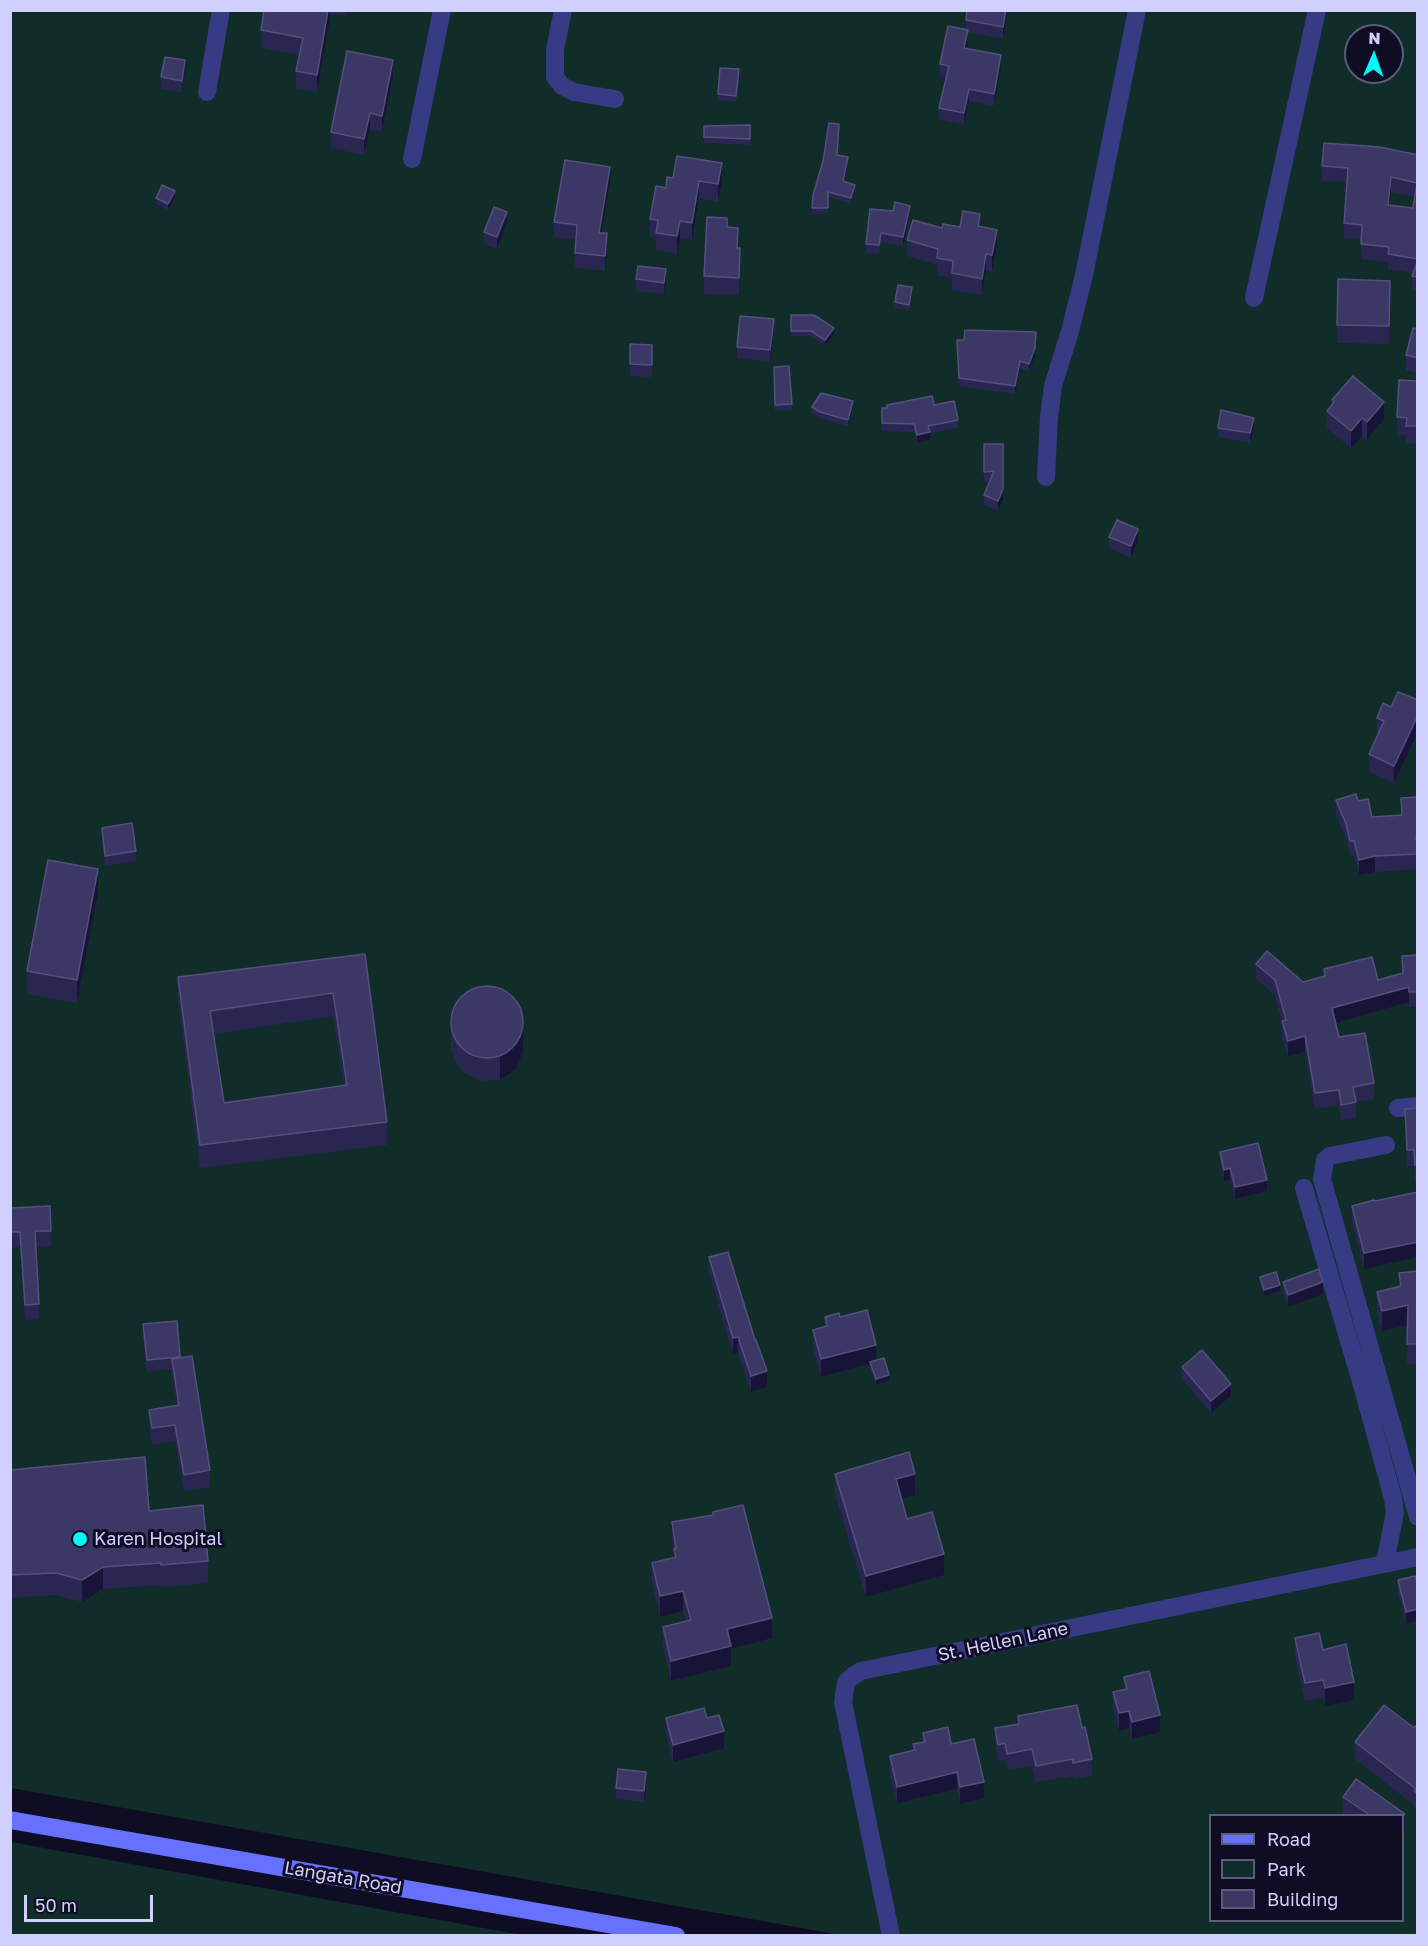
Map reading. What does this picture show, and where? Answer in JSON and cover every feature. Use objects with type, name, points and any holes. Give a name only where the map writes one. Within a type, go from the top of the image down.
[{"type":"main road","name":"Langata Road","points":[[10,1820],[676,1935]]},
{"type":"street","points":[[207,92],[221,10]]},
{"type":"street","points":[[412,159],[442,10]]},
{"type":"street","points":[[563,10],[555,50],[555,77],[562,86],[574,92],[615,99]]},
{"type":"street","points":[[1046,477],[1053,386],[1084,275],[1137,10]]},
{"type":"street","points":[[1254,298],[1317,10]]},
{"type":"street","points":[[1398,1108],[1418,1106]]},
{"type":"street","points":[[1386,1145],[1338,1152],[1330,1156],[1325,1160],[1322,1179],[1418,1517]]},
{"type":"street","points":[[1304,1188],[1393,1498],[1395,1512],[1385,1563]]},
{"type":"street","name":"St. Hellen Lane","points":[[891,1935],[843,1702],[846,1682],[853,1676],[861,1671],[1418,1557]]},
{"type":"green space","points":[[10,11],[1417,11],[1417,1935],[841,1935],[11,1788]]},
{"type":"green space","points":[[11,1842],[522,1935],[11,1935]]},
{"type":"building","points":[[264,10],[328,10],[317,75],[296,71],[303,38],[261,30]]},
{"type":"building","points":[[967,10],[1006,10],[1003,27],[966,20]]},
{"type":"building","points":[[948,26],[968,30],[964,48],[1001,55],[994,94],[969,89],[964,113],[939,108],[949,66],[940,64]]},
{"type":"building","points":[[347,51],[393,60],[382,116],[370,113],[364,139],[331,132]]},
{"type":"building","points":[[165,57],[185,60],[182,81],[161,77]]},
{"type":"building","points":[[720,68],[739,69],[736,96],[718,94]]},
{"type":"building","points":[[829,123],[839,124],[837,155],[848,157],[843,181],[855,185],[851,198],[828,192],[828,208],[812,208],[813,195],[823,161]]},
{"type":"building","points":[[750,125],[750,139],[704,137],[704,126]]},
{"type":"building","points":[[1324,143],[1380,147],[1418,155],[1418,259],[1388,254],[1389,247],[1361,244],[1362,225],[1344,223],[1348,168],[1322,166]],"holes":[[[1391,177],[1417,183],[1413,208],[1388,205]]]},
{"type":"building","points":[[677,156],[722,163],[718,184],[699,181],[692,223],[680,221],[677,236],[656,233],[658,220],[650,219],[656,186],[666,188],[667,177],[673,178]]},
{"type":"building","points":[[565,160],[610,167],[599,233],[607,233],[605,256],[575,253],[577,225],[554,222]]},
{"type":"building","points":[[162,185],[175,191],[168,204],[156,198]]},
{"type":"building","points":[[895,202],[910,206],[903,237],[881,233],[879,245],[866,244],[870,209],[893,211]]},
{"type":"building","points":[[494,207],[507,212],[497,237],[484,232]]},
{"type":"building","points":[[963,211],[980,214],[978,226],[997,230],[992,255],[986,254],[982,279],[952,273],[953,261],[937,258],[938,249],[907,240],[913,220],[942,228],[943,224],[960,227]]},
{"type":"building","points":[[707,217],[727,218],[727,227],[738,228],[739,278],[704,276]]},
{"type":"building","points":[[1418,260],[1418,277],[1412,276]]},
{"type":"building","points":[[638,266],[666,269],[664,283],[636,279]]},
{"type":"building","points":[[1338,279],[1390,281],[1389,326],[1337,325]]},
{"type":"building","points":[[898,285],[912,287],[909,305],[895,302]]},
{"type":"building","points":[[791,315],[814,315],[834,328],[825,340],[811,331],[791,331]]},
{"type":"building","points":[[740,316],[774,319],[770,350],[737,347]]},
{"type":"building","points":[[1413,328],[1418,329],[1418,358],[1406,355]]},
{"type":"building","points":[[965,330],[1036,332],[1035,348],[1029,364],[1020,361],[1015,386],[959,378],[957,340],[964,340]]},
{"type":"building","points":[[630,344],[652,345],[652,365],[630,364]]},
{"type":"building","points":[[789,366],[792,404],[775,405],[774,367]]},
{"type":"building","points":[[1353,376],[1384,402],[1367,422],[1362,418],[1351,431],[1327,411],[1334,402],[1332,400]]},
{"type":"building","points":[[1399,380],[1418,381],[1418,426],[1406,426],[1407,418],[1397,417]]},
{"type":"building","points":[[821,393],[853,401],[848,420],[820,412],[812,407]]},
{"type":"building","points":[[932,396],[934,405],[954,401],[958,420],[928,426],[930,432],[917,435],[914,424],[882,423],[882,408],[887,408],[887,405]]},
{"type":"building","points":[[1221,410],[1254,418],[1250,433],[1218,428]]},
{"type":"building","points":[[984,444],[1003,444],[1003,489],[998,501],[984,495],[994,471],[984,472]]},
{"type":"building","points":[[1117,520],[1138,529],[1131,546],[1109,537]]},
{"type":"building","points":[[1398,692],[1418,700],[1418,715],[1394,766],[1369,754],[1384,721],[1377,718],[1383,703],[1391,707]]},
{"type":"building","points":[[1356,794],[1358,801],[1368,799],[1372,817],[1402,815],[1401,798],[1418,797],[1418,836],[1416,836],[1418,854],[1375,856],[1359,860],[1354,841],[1350,841],[1336,800]]},
{"type":"building","points":[[132,823],[136,851],[105,856],[102,828]]},
{"type":"building","points":[[48,860],[98,869],[77,980],[27,971]]},
{"type":"building","points":[[1267,951],[1303,982],[1325,976],[1324,969],[1372,957],[1378,980],[1403,973],[1402,956],[1418,955],[1418,992],[1409,992],[1409,987],[1332,1008],[1339,1037],[1365,1033],[1374,1083],[1353,1087],[1356,1102],[1341,1105],[1339,1090],[1315,1093],[1305,1036],[1288,1041],[1282,1021],[1286,1020],[1275,980],[1256,964]]},
{"type":"building","points":[[365,954],[387,1122],[200,1145],[178,977]],"holes":[[[333,993],[347,1085],[224,1103],[210,1011]]]},
{"type":"building","points":[[487,986],[507,992],[517,1002],[523,1022],[517,1042],[507,1052],[487,1058],[467,1052],[457,1042],[451,1022],[457,1002],[467,992]]},
{"type":"building","points":[[1418,1108],[1418,1165],[1415,1165],[1414,1150],[1407,1150],[1405,1109]]},
{"type":"building","points":[[1258,1143],[1267,1180],[1235,1187],[1230,1168],[1224,1170],[1220,1152]]},
{"type":"building","points":[[1418,1192],[1418,1242],[1364,1253],[1352,1206]]},
{"type":"building","points":[[50,1206],[51,1231],[35,1231],[39,1304],[25,1305],[20,1232],[10,1232],[10,1208]]},
{"type":"building","points":[[728,1252],[767,1371],[751,1376],[738,1337],[733,1338],[709,1257]]},
{"type":"building","points":[[1319,1269],[1323,1282],[1288,1295],[1283,1282]]},
{"type":"building","points":[[1418,1271],[1418,1344],[1407,1344],[1408,1305],[1382,1311],[1377,1292],[1401,1286],[1399,1273]]},
{"type":"building","points":[[1276,1272],[1280,1285],[1264,1290],[1260,1277]]},
{"type":"building","points":[[867,1310],[876,1345],[821,1359],[813,1330],[827,1326],[825,1317],[839,1313],[840,1317]]},
{"type":"building","points":[[177,1321],[180,1357],[147,1360],[143,1324]]},
{"type":"building","points":[[1202,1350],[1231,1384],[1211,1401],[1182,1367]]},
{"type":"building","points":[[192,1356],[210,1470],[184,1475],[175,1425],[152,1428],[149,1410],[179,1405],[172,1359]]},
{"type":"building","points":[[884,1358],[889,1375],[876,1379],[870,1362]]},
{"type":"building","points":[[909,1452],[915,1474],[896,1479],[907,1519],[932,1512],[944,1554],[866,1576],[835,1474]]},
{"type":"building","name":"Karen Hospital","points":[[145,1457],[149,1511],[203,1505],[208,1561],[103,1567],[82,1580],[56,1573],[10,1575],[10,1470]]},
{"type":"building","points":[[743,1505],[772,1618],[727,1629],[731,1646],[671,1661],[663,1627],[691,1620],[683,1591],[660,1596],[652,1563],[676,1557],[672,1522],[713,1515],[713,1512]]},
{"type":"building","points":[[1415,1576],[1418,1585],[1418,1609],[1406,1612],[1398,1580]]},
{"type":"building","points":[[1319,1633],[1323,1650],[1346,1644],[1354,1682],[1325,1688],[1323,1680],[1305,1683],[1295,1638]]},
{"type":"building","points":[[1149,1671],[1160,1715],[1132,1722],[1129,1711],[1119,1713],[1113,1692],[1127,1689],[1124,1677]]},
{"type":"building","points":[[1077,1705],[1082,1728],[1085,1727],[1092,1759],[1073,1763],[1073,1759],[1036,1766],[1032,1749],[1007,1754],[1005,1743],[998,1745],[995,1728],[1019,1724],[1018,1716]]},
{"type":"building","points":[[1384,1705],[1414,1728],[1415,1726],[1418,1728],[1418,1794],[1414,1791],[1416,1789],[1355,1742]]},
{"type":"building","points":[[704,1708],[707,1718],[719,1715],[724,1731],[673,1745],[666,1718]]},
{"type":"building","points":[[948,1727],[951,1744],[974,1739],[984,1782],[960,1787],[957,1772],[897,1787],[890,1756],[915,1750],[913,1744],[925,1742],[923,1733]]},
{"type":"building","points":[[618,1769],[646,1772],[644,1791],[616,1788]]},
{"type":"building","points":[[1356,1779],[1405,1814],[1368,1814],[1343,1797]]},
{"type":"place","name":"Karen Hospital","points":[[80,1539]]}]
